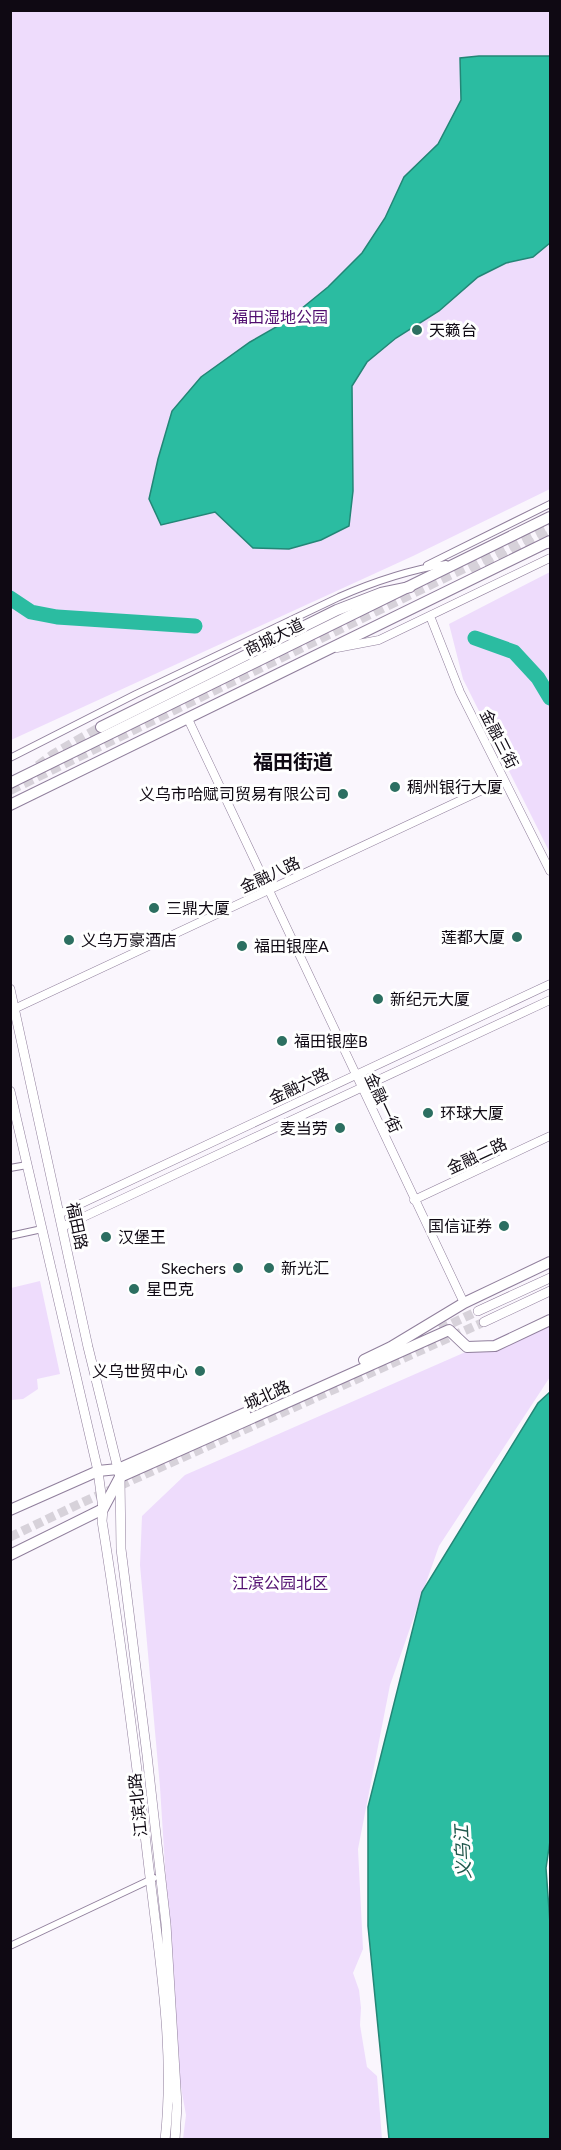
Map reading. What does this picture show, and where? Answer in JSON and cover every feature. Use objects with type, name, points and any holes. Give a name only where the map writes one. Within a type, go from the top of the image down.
[{"type":"main road","name":"商城大道","points":[[10,783],[550,517]]},
{"type":"main road","points":[[10,805],[549,542]]},
{"type":"main road","points":[[101,727],[337,610],[381,593],[410,587]]},
{"type":"main road","name":"福田路","points":[[10,989],[88,1347],[119,1473]]},
{"type":"main road","points":[[10,1091],[98,1472]]},
{"type":"main road","name":"城北路","points":[[119,1473],[391,1347],[464,1303],[550,1262]]},
{"type":"main road","points":[[478,1311],[550,1278]]},
{"type":"main road","points":[[484,1322],[550,1291]]},
{"type":"main road","name":"城北路","points":[[10,1510],[98,1472],[119,1473],[449,1330],[467,1347],[495,1346],[550,1320]]},
{"type":"main road","name":"江滨北路","points":[[98,1472],[103,1509],[102,1521],[130,1702],[161,1972],[169,2111],[165,2139]]},
{"type":"main road","points":[[10,1555],[103,1509],[119,1473]]},
{"type":"main road","name":"江滨北路","points":[[119,1473],[121,1549],[147,1755],[173,2010],[177,2105],[175,2139]]},
{"type":"street","points":[[419,569],[550,504]]},
{"type":"street","points":[[329,650],[379,640],[550,558]]},
{"type":"street","points":[[10,758],[136,694],[339,597],[419,569],[461,562]]},
{"type":"street","name":"金融三街","points":[[430,616],[460,692],[550,871]]},
{"type":"street","name":"金融一街","points":[[188,719],[464,1303]]},
{"type":"street","name":"金融八路","points":[[15,1009],[504,780]]},
{"type":"street","name":"金融六路","points":[[59,1214],[550,984]]},
{"type":"street","name":"金融六路","points":[[62,1227],[550,1000]]},
{"type":"street","name":"金融二路","points":[[414,1200],[550,1136]]},
{"type":"street","points":[[10,1168],[27,1165]]},
{"type":"street","points":[[10,1236],[42,1229]]},
{"type":"street","points":[[10,1946],[160,1876]]},
{"type":"green space","name":"福田湿地公园","points":[[10,11],[550,11],[550,489],[413,556],[11,740]]},
{"type":"green space","points":[[550,572],[550,853],[463,679],[449,624]]},
{"type":"green space","points":[[40,1281],[60,1374],[37,1379],[38,1389],[23,1399],[11,1400],[11,1288]]},
{"type":"green space","name":"江滨公园北区","points":[[550,1315],[550,1377],[439,1546],[390,1685],[358,1849],[363,1949],[353,1973],[359,1990],[360,2025],[367,2067],[377,2076],[382,2139],[183,2139],[186,2115],[178,2071],[160,1787],[140,1565],[142,1516],[185,1475]]},
{"type":"water","points":[[550,56],[550,243],[533,257],[506,263],[478,277],[439,311],[396,338],[367,362],[352,386],[353,491],[349,526],[321,540],[289,549],[253,548],[215,512],[161,525],[149,499],[172,411],[201,377],[250,342],[285,322],[328,287],[362,253],[385,218],[404,177],[438,144],[461,100],[460,58]]},
{"type":"water","name":"义乌江","points":[[550,1392],[550,1841],[546,1868],[550,1923],[550,2139],[389,2139],[368,1926],[368,1807],[422,1592],[538,1403]]},
{"type":"waterway","points":[[10,598],[31,612],[57,617],[195,626]]},
{"type":"waterway","points":[[475,638],[514,652],[538,678],[550,698]]},
{"type":"tunnel","points":[[10,790],[550,526]]},
{"type":"tunnel","points":[[472,573],[550,535]]},
{"type":"tunnel","points":[[38,766],[101,727]]},
{"type":"tunnel","points":[[440,1329],[478,1311]]},
{"type":"tunnel","points":[[10,1537],[484,1322]]},
{"type":"place","name":"天籁台","points":[[417,330]]},
{"type":"place","name":"稠州银行大厦","points":[[395,787]]},
{"type":"place","name":"义乌市哈赋司贸易有限公司","points":[[343,794]]},
{"type":"place","name":"三鼎大厦","points":[[154,908]]},
{"type":"place","name":"莲都大厦","points":[[517,937]]},
{"type":"place","name":"义乌万豪酒店","points":[[69,940]]},
{"type":"place","name":"福田银座A","points":[[242,946]]},
{"type":"place","name":"新纪元大厦","points":[[378,999]]},
{"type":"place","name":"福田银座B","points":[[282,1041]]},
{"type":"place","name":"环球大厦","points":[[428,1113]]},
{"type":"place","name":"麦当劳","points":[[340,1128]]},
{"type":"place","name":"国信证券","points":[[504,1226]]},
{"type":"place","name":"汉堡王","points":[[106,1237]]},
{"type":"place","name":"Skechers","points":[[238,1268]]},
{"type":"place","name":"新光汇","points":[[269,1268]]},
{"type":"place","name":"星巴克","points":[[134,1289]]},
{"type":"place","name":"义乌世贸中心","points":[[200,1371]]},
{"type":"district","name":"福田街道","points":[[293,762]]}]
